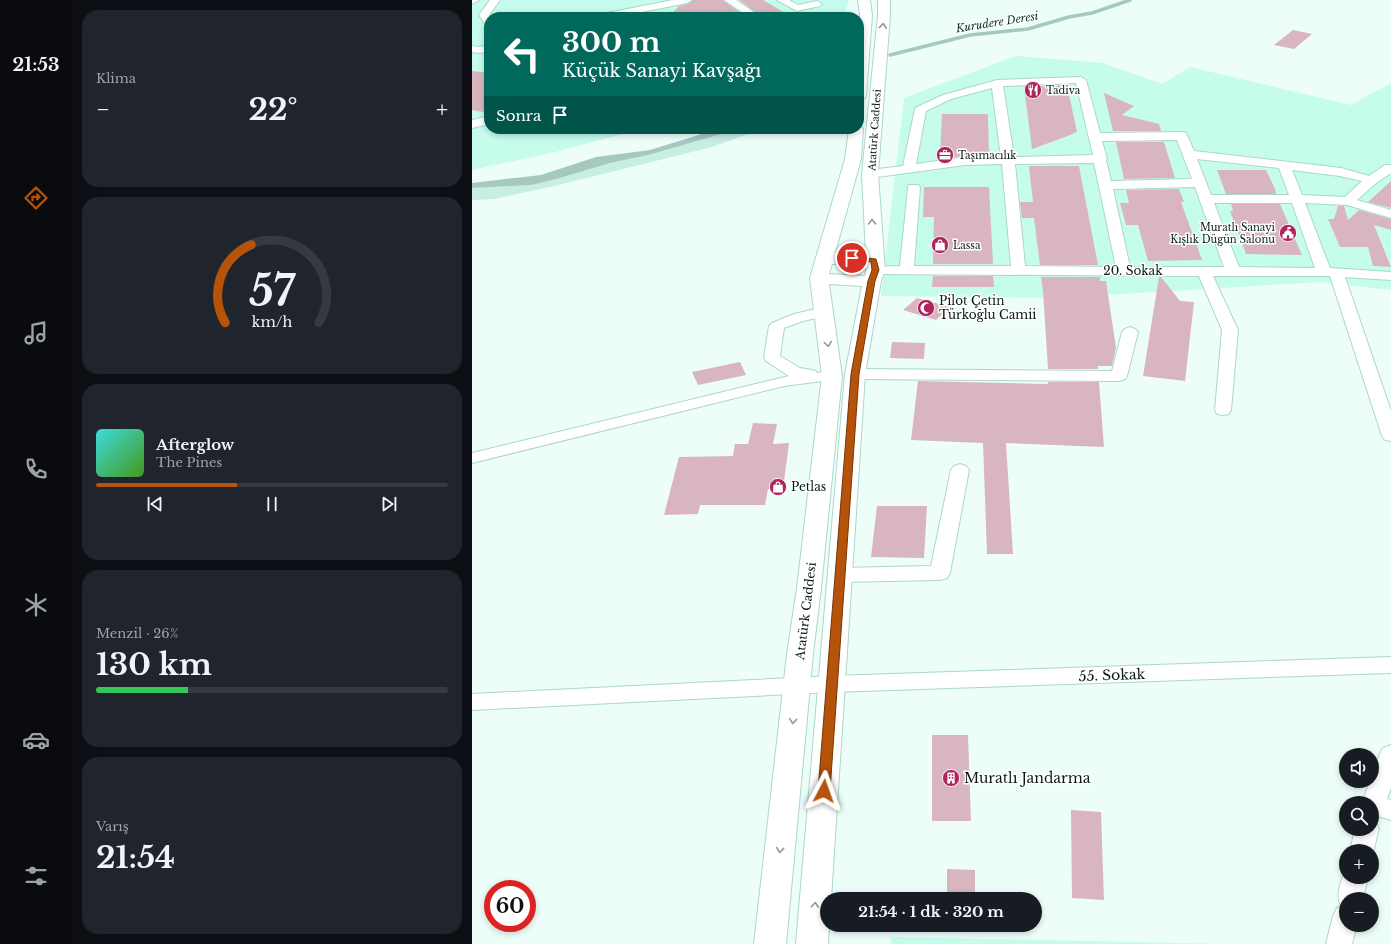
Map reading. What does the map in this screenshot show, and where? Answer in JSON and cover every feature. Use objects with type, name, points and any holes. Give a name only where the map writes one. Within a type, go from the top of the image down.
[{"type":"main road","name":"Atatürk Caddesi","points":[[864,0],[866,15],[864,42]]},
{"type":"main road","name":"Atatürk Caddesi","points":[[770,944],[797,686],[844,375],[874,270],[870,174],[884,15],[884,0]]},
{"type":"main road","name":"Atatürk Caddesi","points":[[812,944],[840,575],[844,375],[824,312],[822,268],[853,159],[856,134]]},
{"type":"main road","points":[[822,268],[850,281],[874,270]]},
{"type":"street","points":[[486,12],[495,0]]},
{"type":"street","points":[[627,12],[687,0]]},
{"type":"street","points":[[729,0],[748,12]]},
{"type":"street","points":[[782,0],[797,8],[816,4]]},
{"type":"street","points":[[472,49],[484,49]]},
{"type":"street","points":[[909,169],[921,109],[947,97],[997,83],[1081,80],[1101,159],[1105,185],[1124,270]]},
{"type":"street","points":[[997,83],[1008,160],[1018,270]]},
{"type":"street","points":[[472,124],[484,121]]},
{"type":"street","points":[[1096,137],[1182,136],[1233,271]]},
{"type":"street","points":[[1189,154],[1341,172],[1371,180]]},
{"type":"street","points":[[870,174],[965,161],[1101,159]]},
{"type":"street","points":[[1284,165],[1330,272],[1391,436]]},
{"type":"street","points":[[1348,201],[1371,180],[1389,168],[1391,169]]},
{"type":"street","points":[[1105,185],[1200,183]]},
{"type":"street","points":[[907,269],[914,188]]},
{"type":"street","points":[[1206,200],[1298,199],[1348,201],[1391,214]]},
{"type":"street","name":"20. Sokak","points":[[874,270],[1330,272],[1391,276]]},
{"type":"street","points":[[1204,271],[1230,330],[1223,410]]},
{"type":"street","points":[[824,312],[799,317],[777,326],[772,358],[796,373],[844,375],[1119,376],[1130,332]]},
{"type":"street","points":[[472,458],[784,381],[844,375]]},
{"type":"street","points":[[840,575],[940,573],[960,470]]},
{"type":"street","name":"55. Sokak","points":[[472,702],[832,684],[1391,665]]},
{"type":"street","points":[[1379,807],[1391,754]]},
{"type":"street","points":[[1339,944],[1342,932]]},
{"type":"shaded area","points":[[472,0],[849,0],[845,12],[484,12],[484,134],[622,134],[555,152],[472,170]]},
{"type":"shaded area","points":[[1016,56],[1103,63],[1162,84],[1190,67],[1351,105],[1391,83],[1391,290],[1321,282],[1054,298],[881,296],[904,98]]},
{"type":"shaded area","points":[[702,134],[722,134],[532,185],[472,188],[472,183],[541,175],[596,157],[650,150]]},
{"type":"shaded area","points":[[722,134],[748,134],[712,147],[550,187],[494,199],[472,200],[472,188],[532,185],[610,163],[648,155]]},
{"type":"shaded area","points":[[891,937],[1226,944],[891,944]]},
{"type":"building","points":[[693,0],[723,0],[739,12],[673,12],[679,6],[688,4]]},
{"type":"building","points":[[739,0],[763,0],[783,12],[755,12]]},
{"type":"building","points":[[1293,30],[1312,34],[1294,49],[1274,45]]},
{"type":"building","points":[[472,71],[484,72],[484,112],[472,110]]},
{"type":"building","points":[[1067,85],[1077,132],[1032,149],[1024,87]]},
{"type":"building","points":[[1104,93],[1134,106],[1122,115],[1159,124],[1161,131],[1113,131]]},
{"type":"building","points":[[942,114],[988,114],[989,156],[940,158]]},
{"type":"building","points":[[1116,142],[1164,142],[1175,178],[1124,179]]},
{"type":"building","points":[[1029,166],[1079,166],[1098,265],[1040,265],[1034,218],[1022,218],[1020,202],[1033,202]]},
{"type":"building","points":[[1217,170],[1266,170],[1276,194],[1226,194]]},
{"type":"building","points":[[1391,181],[1391,208],[1368,202]]},
{"type":"building","points":[[924,187],[989,187],[993,264],[933,264],[934,217],[923,217]]},
{"type":"building","points":[[1179,189],[1184,202],[1181,202],[1202,260],[1148,261],[1138,225],[1126,225],[1120,203],[1129,203],[1126,190]]},
{"type":"building","points":[[1231,204],[1280,204],[1302,255],[1246,254],[1230,211],[1233,211]]},
{"type":"building","points":[[1338,206],[1344,206],[1348,220],[1359,210],[1391,219],[1391,230],[1374,225],[1391,267],[1373,266],[1368,247],[1340,247],[1328,219],[1334,219]]},
{"type":"building","points":[[933,276],[993,276],[994,287],[932,287]]},
{"type":"building","points":[[1041,277],[1100,277],[1100,281],[1106,281],[1116,348],[1112,366],[1098,366],[1098,369],[1048,369]]},
{"type":"building","points":[[1159,277],[1161,277],[1180,301],[1194,302],[1185,381],[1143,376]]},
{"type":"building","name":"Pilot Çetin Türkoğlu Camii","points":[[917,298],[950,307],[936,320],[903,310]]},
{"type":"building","points":[[892,342],[925,343],[924,359],[890,358]]},
{"type":"building","points":[[740,362],[746,375],[698,385],[692,372]]},
{"type":"building","points":[[918,381],[1048,384],[1048,382],[1099,382],[1104,447],[1006,443],[1013,554],[987,554],[983,443],[911,440]]},
{"type":"building","points":[[753,423],[777,424],[773,444],[789,443],[783,489],[768,489],[765,505],[700,505],[698,514],[664,515],[679,457],[733,456],[735,444],[748,444]]},
{"type":"building","points":[[877,506],[927,506],[924,558],[871,557]]},
{"type":"building","name":"Muratlı Jandarma","points":[[932,735],[968,735],[971,821],[932,821]]},
{"type":"building","points":[[1071,810],[1101,812],[1104,900],[1072,898]]},
{"type":"building","points":[[947,869],[975,870],[975,892],[947,892]]},
{"type":"waterway","name":"Kurudere Deresi","points":[[890,55],[970,35],[1028,29],[1069,17],[1092,13],[1130,0]]},
{"type":"place","name":"Tadiva","points":[[1033,90]]},
{"type":"place","name":"Taşımacılık","points":[[945,155]]},
{"type":"place","name":"Muratlı Sanayi Kışlık Dügün Salonu","points":[[1288,233]]},
{"type":"place","name":"Lassa","points":[[940,245]]},
{"type":"place","name":"Pilot Çetin Türkoğlu Camii","points":[[926,308]]},
{"type":"place","name":"Petlas","points":[[778,487]]},
{"type":"place","name":"Muratlı Jandarma","points":[[951,778]]},
{"type":"route","points":[[824,791],[855,374],[872,281],[876,270],[874,261],[852,258]]}]
